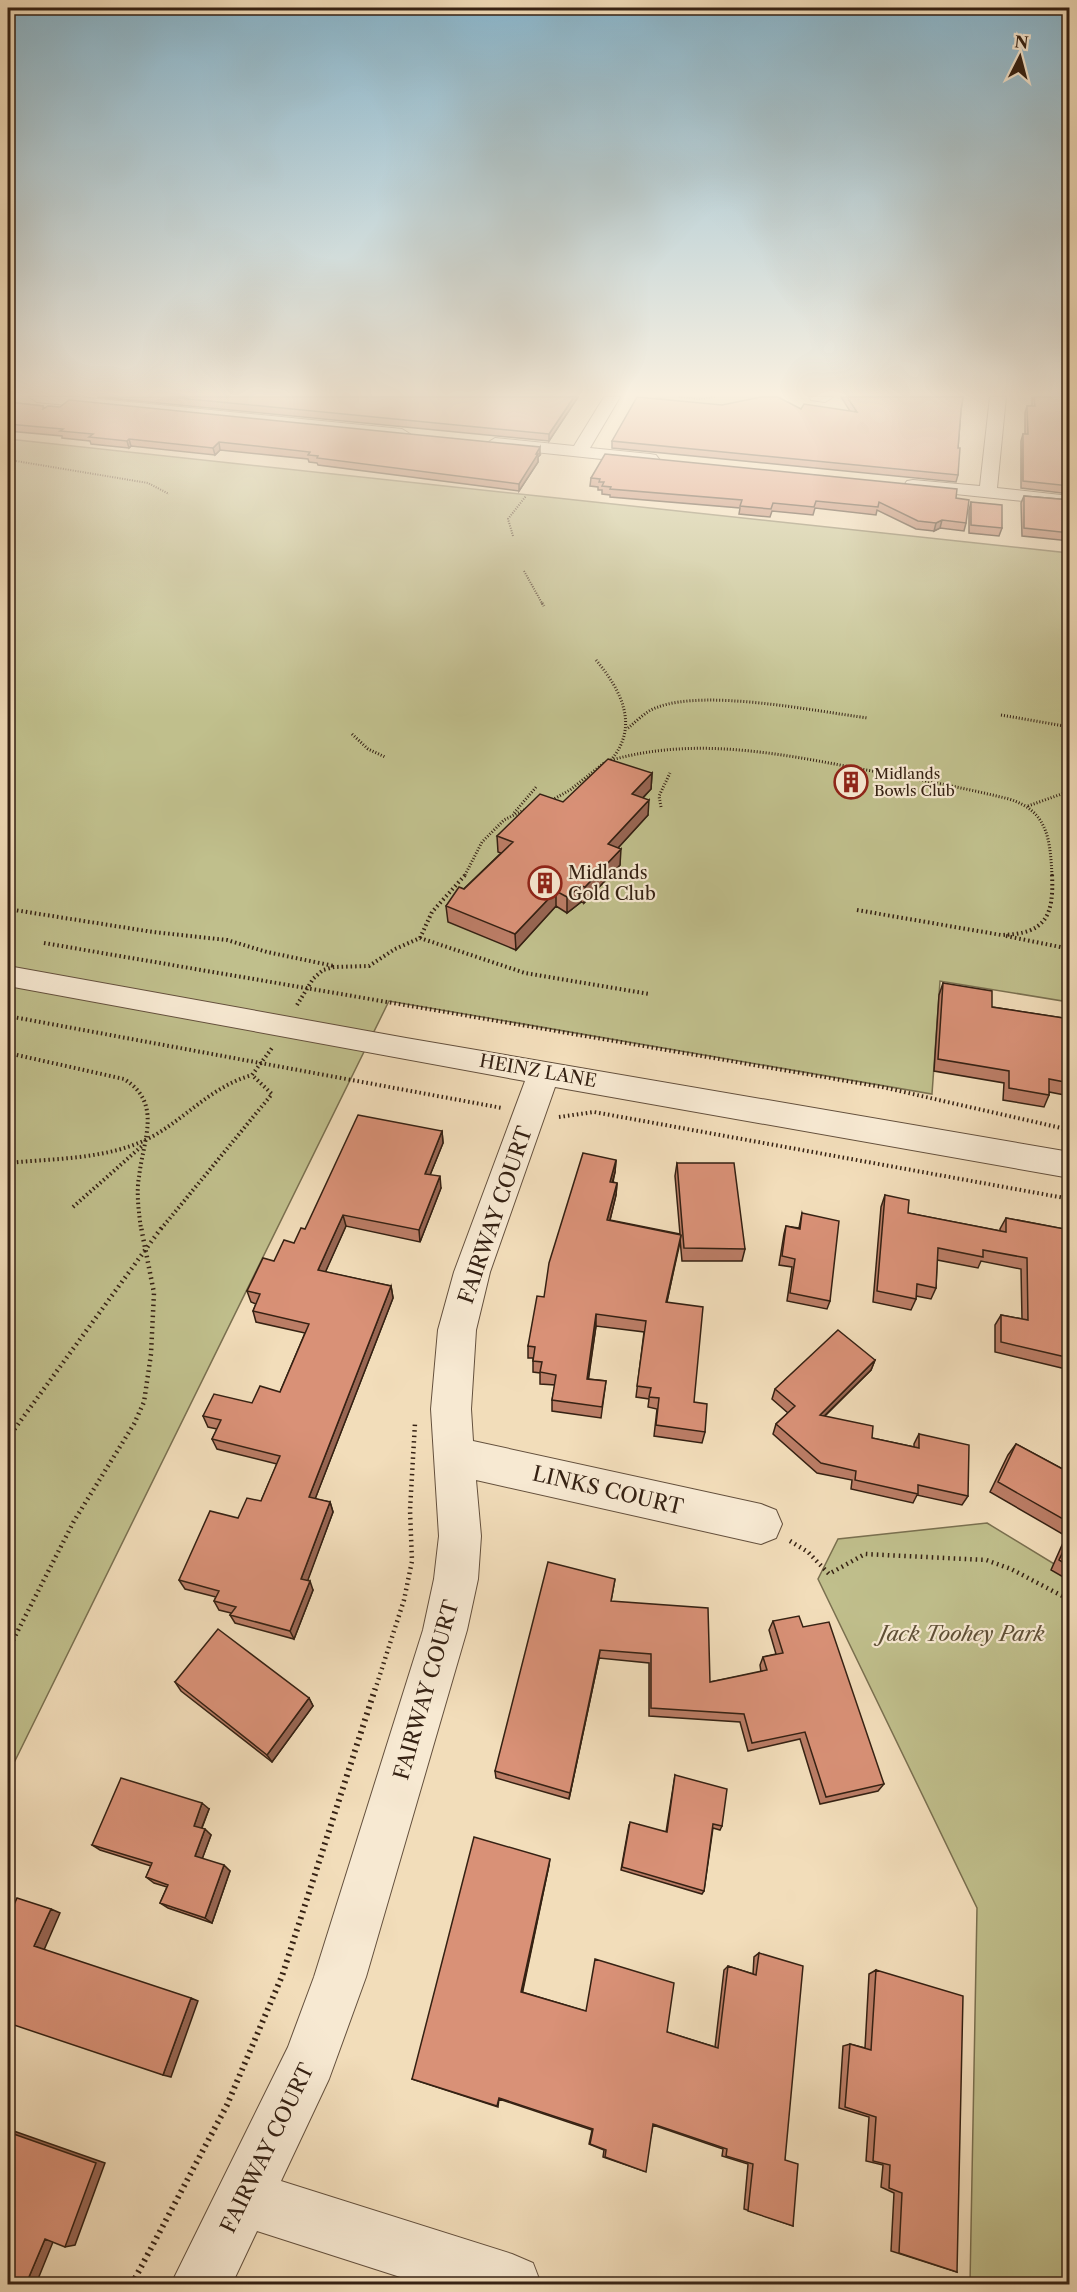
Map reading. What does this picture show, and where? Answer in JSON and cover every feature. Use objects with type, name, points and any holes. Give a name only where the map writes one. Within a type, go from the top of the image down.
[{"type":"street","name":"HEINZ LANE","points":[[8,976],[284,1028],[1070,1165]]},
{"type":"street","name":"FAIRWAY COURT","points":[[201,2284],[310,2060],[334,1995],[445,1630],[459,1558],[460,1509],[454,1456],[452,1384],[457,1330],[472,1272],[544,1072]]},
{"type":"street","name":"LINKS COURT","points":[[454,1456],[761,1524]]},
{"type":"street","points":[[244,2198],[512,2284]]},
{"type":"path","points":[[513,536],[508,519],[520,504]]},
{"type":"path","points":[[524,571],[531,587],[544,606]]},
{"type":"path","points":[[548,801],[570,790],[624,746],[627,729],[618,694],[606,671],[596,660]]},
{"type":"path","points":[[627,729],[656,707],[682,701],[752,703],[868,718]]},
{"type":"path","points":[[1001,715],[1070,727]]},
{"type":"path","points":[[352,734],[368,749],[385,757]]},
{"type":"path","points":[[608,761],[672,748],[725,748],[856,768],[989,795],[1027,806],[1038,815],[1046,836],[1051,863],[1052,907],[1046,922],[1036,929],[1016,934],[997,934]]},
{"type":"path","points":[[661,807],[659,796],[670,773]]},
{"type":"path","points":[[8,909],[153,932],[227,940],[267,952],[338,967],[369,966],[395,949],[420,938],[435,908],[466,874],[480,844],[513,814],[537,786]]},
{"type":"path","points":[[1027,806],[1070,791]]},
{"type":"path","points":[[513,814],[532,807]]},
{"type":"path","points":[[857,910],[1070,949]]},
{"type":"path","points":[[420,938],[525,973],[649,994]]},
{"type":"path","points":[[44,943],[882,1087],[1070,1130]]},
{"type":"path","points":[[73,1207],[144,1143],[215,1090],[232,1080],[252,1075],[272,1050],[306,989],[320,973],[338,967]]},
{"type":"path","points":[[8,1016],[529,1113],[556,1117],[594,1112],[1070,1199]]},
{"type":"path","points":[[8,1053],[124,1079],[134,1085],[143,1095],[148,1108],[148,1121],[138,1180],[138,1201],[153,1293],[153,1325],[144,1402],[134,1424],[74,1521],[8,1650]]},
{"type":"path","points":[[8,1438],[153,1238],[272,1094],[252,1075]]},
{"type":"path","points":[[8,1163],[106,1151],[144,1143]]},
{"type":"path","points":[[132,2284],[227,2106],[282,1976],[297,1934],[404,1600],[412,1561],[410,1510],[414,1439]]},
{"type":"path","points":[[761,1524],[808,1552],[829,1574],[866,1554],[986,1560],[1007,1566],[1070,1600]]},
{"type":"green space","points":[[8,504],[613,504],[1069,553],[1069,1002],[940,981],[932,1094],[389,1001],[8,1775]]},
{"type":"green space","name":"Jack Toohey Park","points":[[987,1523],[1069,1573],[1069,2284],[970,2284],[977,1908],[818,1579],[838,1539]]},
{"type":"building","points":[[741,504],[773,504],[771,509],[740,506]]},
{"type":"building","points":[[783,504],[815,504],[814,507]]},
{"type":"building","points":[[847,504],[879,504],[878,507]]},
{"type":"building","points":[[883,504],[968,504],[966,523],[942,520],[936,523],[918,521]]},
{"type":"building","points":[[971,504],[1002,505],[1002,528],[971,525]]},
{"type":"building","points":[[1024,504],[1070,504],[1070,533],[1024,528]]},
{"type":"building","name":"Midlands Gold Club","points":[[608,759],[652,773],[632,794],[649,800],[608,844],[621,849],[585,887],[582,886],[567,897],[556,891],[515,934],[446,906],[459,887],[464,889],[513,842],[497,836],[540,794],[563,802]]},
{"type":"building","points":[[943,983],[992,991],[992,1007],[1070,1019],[1070,1083],[1049,1079],[1049,1095],[1009,1088],[1009,1071],[938,1059]]},
{"type":"building","points":[[358,1115],[442,1131],[425,1174],[440,1176],[419,1230],[343,1215],[318,1270],[391,1286],[309,1497],[330,1502],[301,1579],[310,1581],[290,1631],[230,1615],[236,1607],[214,1601],[219,1591],[179,1580],[210,1511],[238,1518],[247,1498],[261,1501],[280,1456],[212,1439],[221,1420],[203,1416],[214,1394],[252,1403],[260,1386],[280,1392],[309,1324],[253,1311],[260,1294],[247,1291],[263,1258],[274,1261],[284,1240],[294,1243],[301,1228],[305,1229]]},
{"type":"building","points":[[583,1153],[616,1160],[610,1182],[617,1183],[607,1220],[681,1235],[666,1302],[703,1307],[694,1402],[707,1404],[705,1432],[656,1425],[659,1398],[649,1397],[651,1388],[637,1386],[646,1321],[596,1314],[587,1379],[606,1381],[602,1407],[552,1400],[556,1375],[540,1372],[542,1362],[533,1361],[535,1347],[528,1346],[537,1296],[544,1297],[549,1263]]},
{"type":"building","points":[[677,1163],[734,1163],[745,1249],[684,1248]]},
{"type":"building","points":[[885,1195],[909,1200],[908,1213],[1006,1232],[1006,1218],[1070,1230],[1070,1358],[1001,1342],[1001,1315],[1028,1320],[1027,1258],[983,1250],[983,1257],[938,1248],[936,1288],[917,1284],[916,1299],[877,1291]]},
{"type":"building","points":[[802,1213],[839,1221],[830,1301],[790,1293],[795,1259],[782,1256],[786,1226],[800,1229]]},
{"type":"building","points":[[838,1330],[875,1360],[820,1415],[873,1426],[872,1438],[919,1448],[919,1434],[969,1445],[968,1496],[918,1485],[918,1494],[855,1480],[856,1471],[821,1463],[776,1424],[795,1406],[775,1389]]},
{"type":"building","points":[[1016,1444],[1070,1473],[1070,1523],[998,1482]]},
{"type":"building","points":[[1070,1537],[1070,1567],[1059,1560]]},
{"type":"building","points":[[548,1562],[615,1579],[611,1601],[708,1608],[710,1682],[767,1670],[763,1657],[783,1653],[773,1621],[799,1616],[803,1627],[829,1622],[884,1784],[826,1797],[805,1732],[752,1743],[744,1714],[651,1708],[651,1654],[600,1650],[570,1793],[495,1771]]},
{"type":"building","points":[[218,1629],[309,1698],[267,1755],[175,1682]]},
{"type":"building","points":[[675,1775],[727,1789],[722,1826],[713,1824],[704,1891],[622,1867],[630,1822],[667,1832]]},
{"type":"building","points":[[121,1778],[202,1803],[194,1826],[205,1829],[195,1856],[224,1865],[205,1918],[160,1903],[168,1885],[146,1877],[152,1863],[92,1845]]},
{"type":"building","points":[[474,1837],[550,1859],[521,1992],[586,2011],[595,1959],[674,1983],[667,2032],[718,2048],[728,1966],[756,1975],[759,1953],[803,1966],[785,2160],[798,2164],[793,2226],[748,2211],[753,2164],[726,2156],[727,2149],[653,2124],[646,2172],[605,2157],[606,2150],[590,2144],[593,2129],[499,2098],[497,2106],[412,2079]]},
{"type":"building","points":[[17,1898],[51,1909],[34,1946],[191,1998],[163,2075],[8,2023],[8,1918]]},
{"type":"building","points":[[876,1970],[963,1996],[957,2272],[899,2253],[902,2193],[889,2188],[890,2165],[873,2161],[876,2117],[845,2107],[850,2044],[871,2050]]},
{"type":"building","points":[[8,2132],[96,2163],[65,2247],[45,2239],[26,2284],[8,2284]]},
{"type":"place","name":"Midlands Bowls Club","points":[[851,782]]},
{"type":"place","name":"Midlands Gold Club","points":[[545,883]]}]
